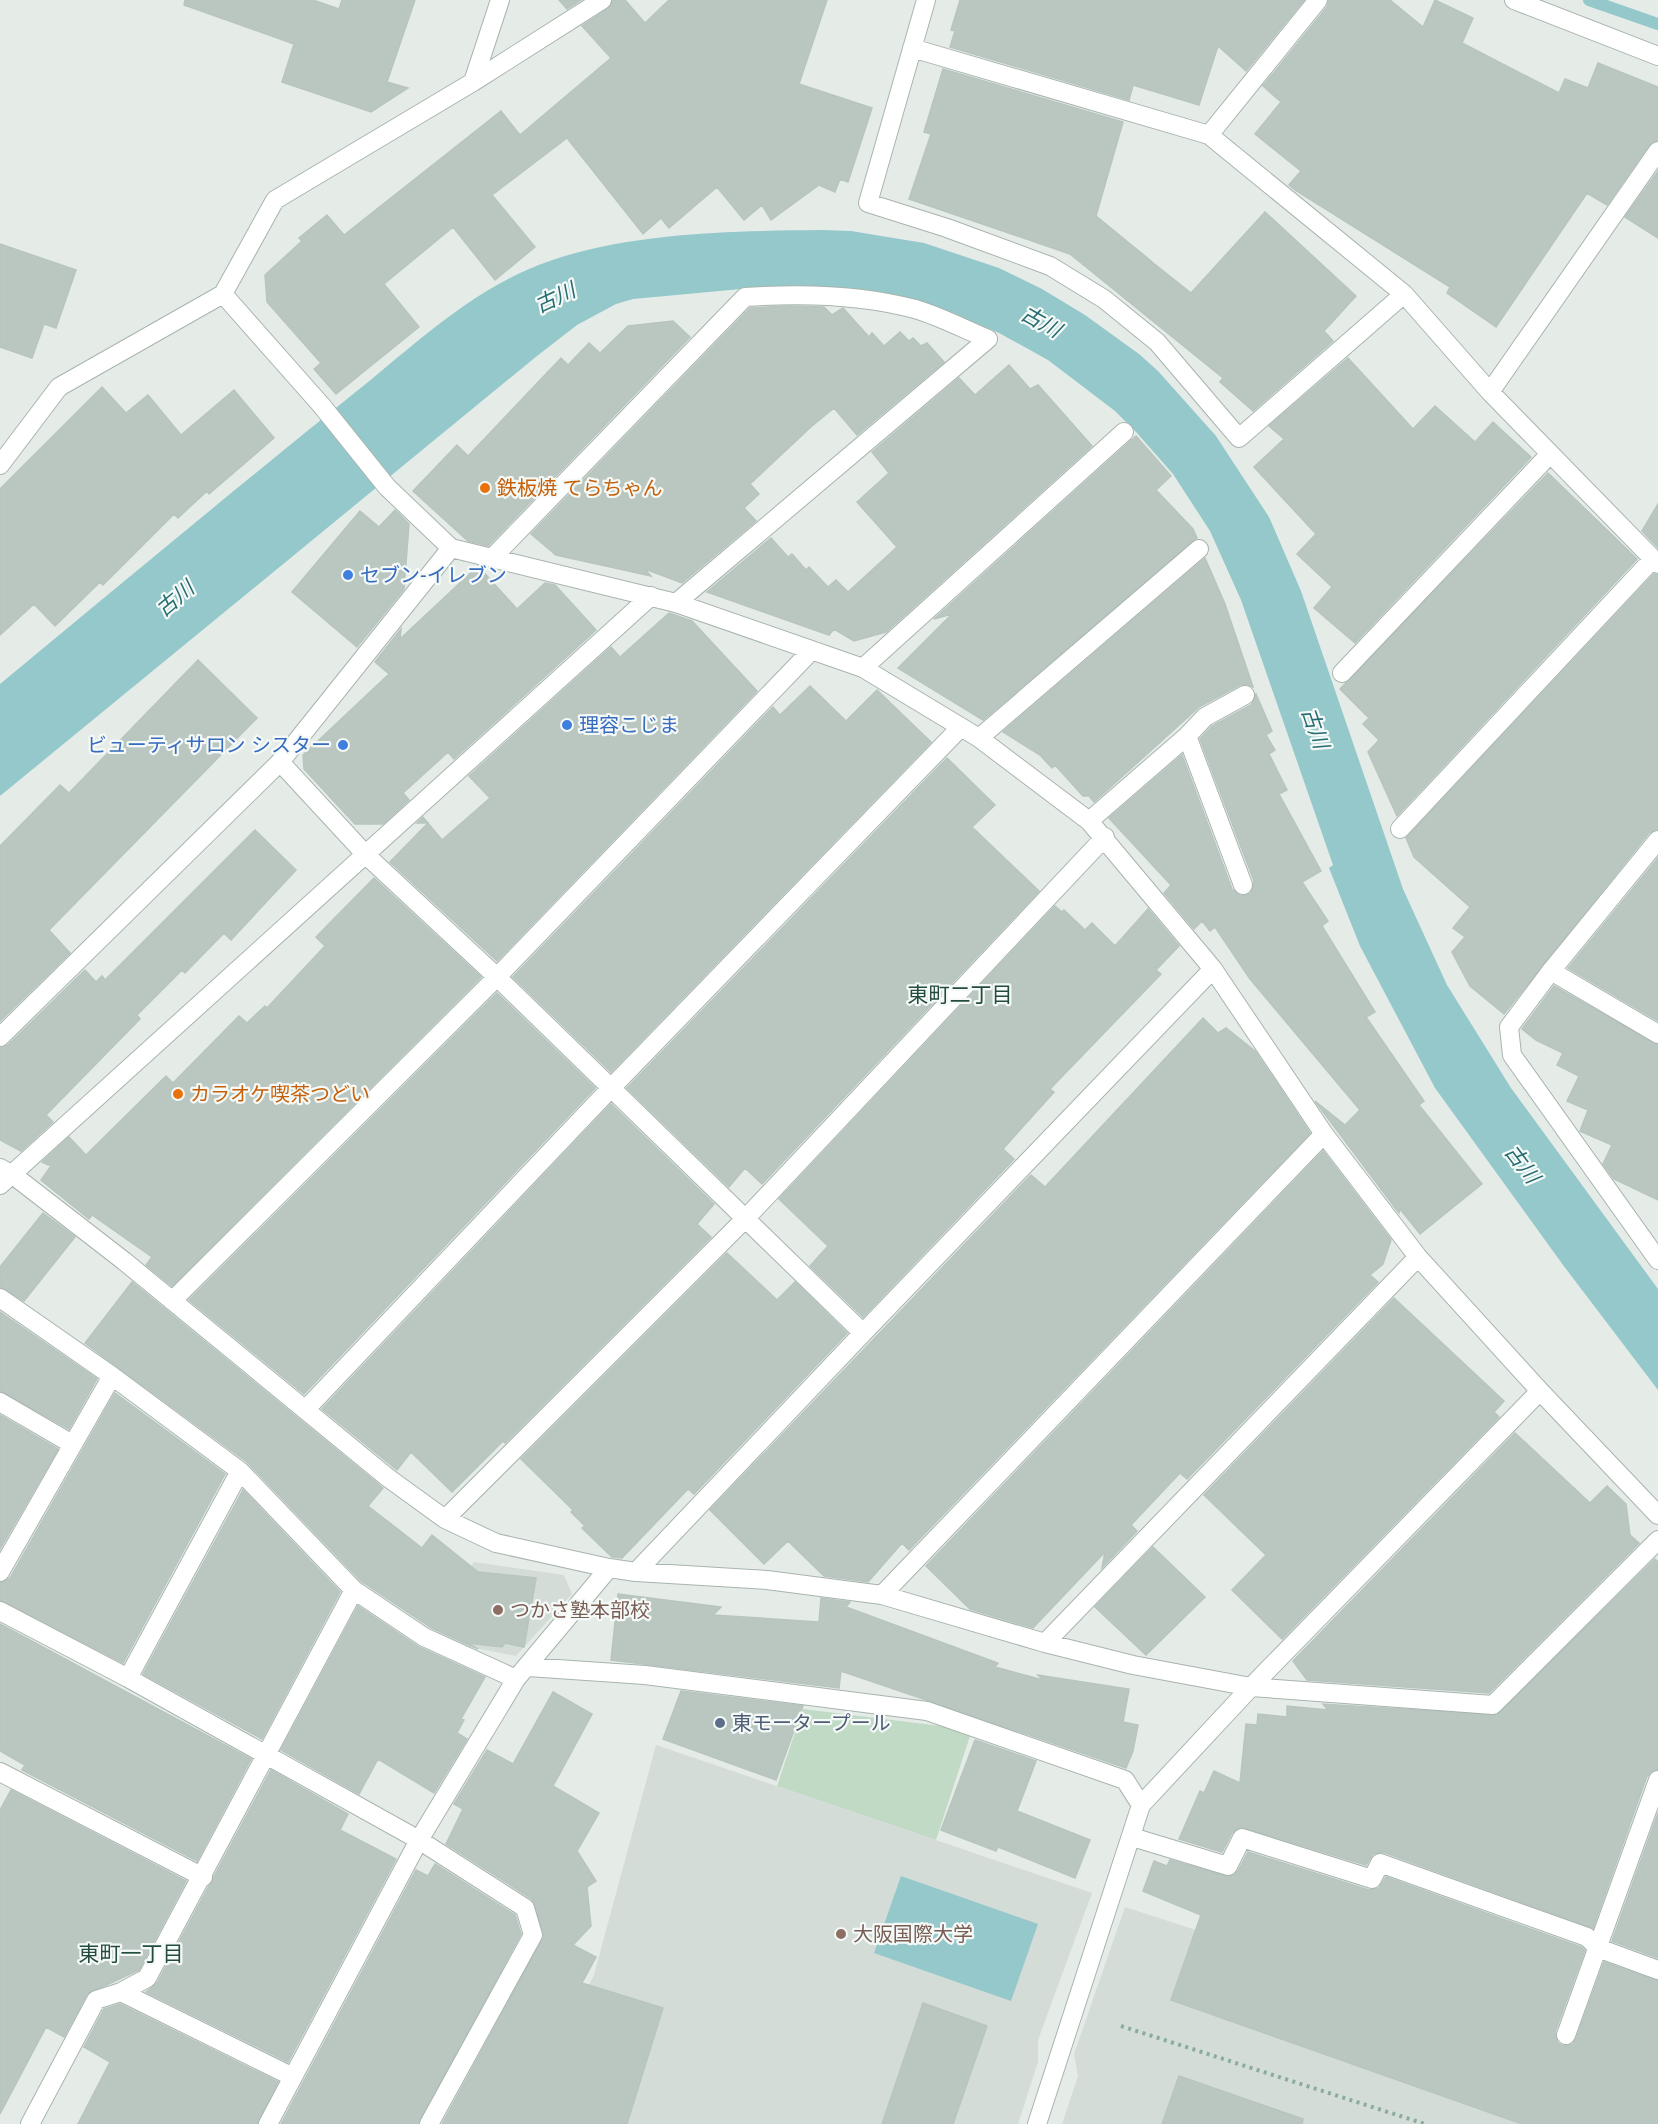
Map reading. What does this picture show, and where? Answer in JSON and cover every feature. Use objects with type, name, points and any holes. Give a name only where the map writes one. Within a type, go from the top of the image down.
[{"type":"street","points":[[473,82],[500,0]]},
{"type":"street","points":[[0,465],[58,387],[223,294],[275,200],[473,82],[603,0]]},
{"type":"street","points":[[926,0],[868,203],[947,228],[1050,266],[1104,299],[1157,342],[1239,438],[1404,294]]},
{"type":"street","points":[[1209,135],[1318,0]]},
{"type":"street","points":[[1514,0],[1658,56]]},
{"type":"street","points":[[912,48],[1209,135],[1404,294],[1490,392],[1656,562],[1400,829]]},
{"type":"street","points":[[1490,392],[1658,151]]},
{"type":"street","points":[[492,558],[745,297],[800,293],[861,298],[916,310],[988,339],[676,603]]},
{"type":"street","points":[[223,294],[322,406],[387,487],[451,548],[676,603],[863,668],[979,738],[1089,821],[1105,837],[1213,969],[1324,1134],[1418,1257],[1540,1392],[1658,1515]]},
{"type":"street","points":[[863,668],[1124,432]]},
{"type":"street","points":[[1342,673],[1550,454]]},
{"type":"street","points":[[1,1034],[280,762],[451,548]]},
{"type":"street","points":[[979,738],[1199,549]]},
{"type":"street","points":[[651,596],[366,855],[4,1176],[172,1301],[387,1477],[445,1519],[496,1543],[609,1568],[636,1572],[767,1580],[882,1595],[1045,1643],[1133,1665],[1251,1687],[1493,1705],[1658,1540]]},
{"type":"street","points":[[172,1301],[497,977],[812,650]]},
{"type":"street","points":[[1089,821],[1187,736],[1205,717],[1245,695]]},
{"type":"street","points":[[306,1409],[610,1089],[960,728]]},
{"type":"street","points":[[1187,736],[1244,885]]},
{"type":"street","points":[[280,762],[366,855],[497,977],[862,1333]]},
{"type":"street","points":[[445,1519],[746,1218],[1105,837]]},
{"type":"street","points":[[1658,840],[1509,1027],[1512,1055],[1658,1260]]},
{"type":"street","points":[[636,1572],[862,1333],[1213,969]]},
{"type":"street","points":[[1551,972],[1658,1034]]},
{"type":"street","points":[[882,1595],[1324,1134]]},
{"type":"street","points":[[1045,1643],[1418,1257]]},
{"type":"street","points":[[0,1298],[112,1376],[240,1471],[354,1590],[424,1637],[522,1673],[645,1676],[927,1711],[1125,1780],[1141,1805]]},
{"type":"street","points":[[0,1572],[112,1376]]},
{"type":"street","points":[[1037,2124],[1141,1805],[1251,1687],[1540,1392]]},
{"type":"street","points":[[0,1402],[72,1444]]},
{"type":"street","points":[[128,1678],[240,1471]]},
{"type":"street","points":[[268,2124],[419,1840],[522,1673],[609,1568]]},
{"type":"street","points":[[30,2124],[96,2000],[121,1992],[147,1978],[354,1590]]},
{"type":"street","points":[[0,1611],[128,1678],[419,1840],[525,1908],[533,1935],[429,2124]]},
{"type":"street","points":[[0,1772],[203,1876]]},
{"type":"street","points":[[1566,2035],[1658,1780]]},
{"type":"street","points":[[1132,1837],[1228,1866],[1242,1838],[1372,1879],[1380,1863],[1587,1937],[1598,1948],[1658,1970]]},
{"type":"street","points":[[121,1992],[293,2077]]},
{"type":"path","points":[[1121,2026],[1425,2124]]},
{"type":"shaded area","name":"つかさ塾本部校","points":[[474,1562],[564,1575],[572,1594],[516,1656],[454,1644],[427,1626]]},
{"type":"shaded area","name":"大阪国際大学","points":[[656,1745],[1092,1893],[1038,2040],[1038,2062],[1018,2124],[517,2124],[594,1975]]},
{"type":"shaded area","points":[[1125,1907],[1658,2080],[1658,2124],[1062,2124],[1078,2076],[1074,2054]]},
{"type":"green space","points":[[803,1709],[941,1726],[970,1736],[936,1840],[777,1786]]},
{"type":"water","name":"古川","points":[[851,231],[924,243],[999,268],[1042,289],[1085,315],[1139,354],[1158,371],[1216,436],[1269,517],[1301,591],[1403,889],[1447,985],[1511,1088],[1658,1289],[1658,1390],[1563,1265],[1435,1088],[1360,946],[1329,868],[1333,865],[1241,600],[1210,531],[1173,474],[1115,411],[1048,360],[999,333],[943,309],[908,299],[752,288],[633,299],[616,304],[577,325],[537,356],[0,796],[0,684],[434,328],[480,295],[529,269],[598,247],[711,233]]},
{"type":"water","points":[[901,1876],[1038,1924],[1011,2001],[874,1953]]},
{"type":"building","points":[[185,0],[313,0],[339,9],[342,0],[415,0],[387,82],[408,88],[371,112],[282,82],[294,44],[184,5]]},
{"type":"building","points":[[559,0],[581,0],[567,9]]},
{"type":"building","points":[[613,0],[625,0],[645,23],[669,0],[827,0],[799,84],[872,108],[848,182],[840,179],[835,192],[819,185],[771,220],[762,205],[744,220],[717,187],[669,228],[661,218],[643,234],[567,138],[492,195],[535,247],[495,280],[453,227],[384,284],[419,327],[336,394],[314,369],[321,363],[267,302],[265,275],[302,241],[299,238],[327,215],[344,235],[501,111],[520,135],[611,58],[582,26],[608,9]]},
{"type":"building","points":[[960,0],[1304,0],[1246,71],[1218,46],[1199,105],[1133,85],[1129,100],[950,47],[955,31],[951,30]]},
{"type":"building","points":[[1329,0],[1390,0],[1423,27],[1435,0],[1473,18],[1462,43],[1559,93],[1565,79],[1588,88],[1598,63],[1658,87],[1658,140],[1649,145],[1607,205],[1587,193],[1496,327],[1447,293],[1450,287],[1295,190],[1289,185],[1301,171],[1255,134],[1281,102],[1263,86],[1327,7]]},
{"type":"building","points":[[943,69],[1123,122],[1096,216],[1151,261],[1149,267],[1152,262],[1191,293],[1265,212],[1356,296],[1324,331],[1333,341],[1253,411],[1220,382],[1223,378],[1070,254],[909,199],[931,134],[924,132]]},
{"type":"building","points":[[1658,171],[1658,238],[1625,217]]},
{"type":"building","points":[[0,244],[76,270],[56,328],[44,324],[32,358],[0,347]]},
{"type":"building","points":[[824,307],[832,315],[843,308],[869,337],[872,333],[884,346],[900,332],[909,341],[913,338],[921,346],[927,343],[944,362],[857,435],[834,408],[812,426],[750,484],[759,494],[744,508],[756,521],[682,583],[645,569],[651,576],[556,555],[531,534],[750,308]]},
{"type":"building","points":[[673,321],[690,337],[488,546],[468,541],[413,491],[457,445],[468,456],[561,358],[568,365],[589,343],[600,353],[628,326]]},
{"type":"building","points":[[1348,358],[1413,429],[1435,406],[1475,442],[1493,422],[1531,457],[1355,643],[1314,608],[1332,587],[1297,554],[1316,534],[1254,467],[1284,439],[1269,426]]},
{"type":"building","points":[[1009,365],[1030,389],[1038,385],[1092,446],[886,632],[854,641],[834,629],[829,635],[707,592],[771,538],[788,557],[792,554],[806,570],[809,567],[828,587],[836,580],[848,592],[897,547],[857,502],[889,473],[872,452],[959,378],[975,395]]},
{"type":"building","points":[[102,387],[126,413],[148,395],[181,435],[234,390],[274,438],[209,494],[207,491],[178,518],[174,514],[103,585],[100,582],[55,626],[34,604],[0,635],[0,489]]},
{"type":"building","points":[[1136,436],[1171,476],[1156,490],[1193,529],[1197,538],[983,720],[898,668],[952,614],[934,619]]},
{"type":"building","points":[[1548,473],[1637,559],[1397,816],[1368,752],[1379,740],[1363,724],[1369,718],[1340,689]]},
{"type":"building","points":[[1658,504],[1658,548],[1642,531]]},
{"type":"building","points":[[395,510],[409,524],[404,589],[357,647],[292,592],[360,511],[379,527]]},
{"type":"building","points":[[1205,558],[1225,604],[1253,687],[1246,684],[1240,685],[1199,707],[1094,802],[1089,796],[1083,796],[1055,765],[1052,768],[1040,755],[1003,732]]},
{"type":"building","points":[[478,566],[517,609],[545,583],[555,585],[596,630],[454,759],[448,752],[403,793],[409,800],[383,824],[355,824],[304,769],[303,755],[389,674],[375,662],[401,629],[400,639]]},
{"type":"building","points":[[1654,574],[1658,575],[1658,829],[1649,833],[1504,1014],[1470,986],[1452,952],[1465,937],[1453,928],[1470,907],[1414,857],[1406,838]]},
{"type":"building","points":[[669,613],[692,621],[757,691],[497,961],[390,862],[428,823],[442,840],[490,798],[469,776],[611,647],[620,657]]},
{"type":"building","points":[[198,660],[257,718],[49,930],[70,953],[0,1021],[0,846],[60,785],[69,793]]},
{"type":"building","points":[[810,686],[846,721],[877,690],[931,742],[611,1072],[513,977],[773,707],[780,715]]},
{"type":"building","points":[[1256,694],[1272,731],[1266,735],[1275,750],[1269,754],[1287,790],[1279,794],[1321,871],[1302,882],[1328,921],[1322,926],[1375,1012],[1366,1017],[1424,1101],[1419,1105],[1482,1184],[1420,1234],[1400,1209],[1399,1213],[1315,1101],[1345,1125],[1360,1110],[1250,979],[1215,927],[1210,931],[1202,921],[1194,929],[1164,893],[1171,885],[1109,818],[1182,755],[1232,889],[1241,896],[1251,893],[1254,881],[1200,739],[1212,726],[1251,705]]},
{"type":"building","points":[[947,758],[995,805],[972,827],[1039,891],[762,1184],[745,1168],[729,1187],[627,1088]]},
{"type":"building","points":[[423,817],[428,823],[417,823]]},
{"type":"building","points":[[255,830],[296,870],[231,940],[224,933],[185,973],[182,970],[137,1015],[140,1019],[46,1115],[53,1122],[21,1151],[0,1140],[0,1048],[8,1045],[85,970],[96,982],[102,976],[105,980]]},
{"type":"building","points":[[1658,858],[1658,1021],[1568,968]]},
{"type":"building","points":[[374,878],[481,977],[172,1286],[146,1265],[152,1257],[92,1215],[89,1219],[41,1180],[51,1166],[42,1162],[69,1137],[86,1155],[166,1076],[173,1083],[239,1016],[247,1023],[265,1006],[267,1008],[325,946],[316,937]]},
{"type":"building","points":[[1055,906],[1062,912],[1064,910],[1085,930],[1092,923],[1115,946],[1148,909],[1179,946],[1156,970],[1161,974],[1050,1089],[1054,1092],[1003,1149],[1014,1159],[863,1317],[810,1266],[828,1246],[779,1199]]},
{"type":"building","points":[[1554,986],[1658,1045],[1658,1200],[1614,1179],[1603,1164],[1612,1145],[1580,1131],[1588,1110],[1567,1101],[1579,1076],[1557,1065],[1563,1053],[1536,1040],[1522,1029]]},
{"type":"building","points":[[497,993],[595,1088],[304,1394],[189,1300]]},
{"type":"building","points":[[1203,1018],[1218,1033],[1226,1028],[1255,1051],[1310,1133],[909,1550],[902,1543],[868,1582],[824,1576],[788,1541],[764,1564],[710,1510],[1031,1175],[1045,1187]]},
{"type":"building","points":[[611,1104],[714,1204],[697,1224],[711,1237],[505,1443],[503,1441],[452,1492],[411,1452],[397,1470],[322,1409]]},
{"type":"building","points":[[1323,1151],[1391,1240],[1383,1264],[1370,1275],[1378,1282],[1187,1479],[1180,1473],[1131,1525],[1137,1531],[1102,1568],[1105,1552],[1033,1628],[970,1609],[926,1566]]},
{"type":"building","points":[[43,1213],[75,1237],[24,1301],[0,1287],[0,1267]]},
{"type":"building","points":[[727,1253],[777,1300],[795,1282],[847,1333],[694,1494],[688,1489],[622,1558],[612,1557],[582,1528],[585,1526],[571,1512],[573,1510],[521,1459]]},
{"type":"building","points":[[132,1282],[383,1488],[368,1506],[422,1548],[432,1535],[478,1572],[536,1578],[524,1647],[505,1643],[502,1647],[467,1643],[478,1649],[430,1627],[361,1581],[247,1462],[85,1343]]},
{"type":"building","points":[[1394,1298],[1504,1401],[1494,1412],[1499,1417],[1282,1639],[1232,1590],[1266,1555],[1204,1495]]},
{"type":"building","points":[[0,1312],[97,1379],[69,1429],[0,1391]]},
{"type":"building","points":[[115,1393],[225,1474],[123,1663],[0,1600],[0,1583],[10,1578]]},
{"type":"building","points":[[0,1415],[58,1449],[0,1549]]},
{"type":"building","points":[[1515,1433],[1590,1503],[1607,1486],[1626,1504],[1630,1535],[1639,1543],[1489,1693],[1307,1680],[1293,1661]]},
{"type":"building","points":[[243,1490],[340,1592],[262,1739],[143,1674]]},
{"type":"building","points":[[1153,1547],[1205,1597],[1146,1655],[1095,1607]]},
{"type":"building","points":[[1655,1559],[1658,1562],[1658,1769],[1647,1776],[1593,1928],[1383,1852],[1373,1854],[1366,1865],[1241,1827],[1232,1833],[1222,1852],[1179,1839],[1200,1791],[1204,1793],[1214,1771],[1240,1783],[1246,1724],[1257,1725],[1258,1714],[1287,1717],[1287,1706],[1328,1710],[1323,1704],[1497,1715]]},
{"type":"building","points":[[618,1594],[721,1607],[713,1615],[819,1622],[821,1598],[850,1602],[846,1607],[998,1663],[995,1667],[1043,1680],[1038,1675],[1129,1689],[1123,1722],[1138,1725],[1133,1751],[1126,1768],[841,1671],[839,1688],[611,1660]]},
{"type":"building","points":[[358,1606],[419,1647],[485,1677],[461,1719],[464,1720],[457,1733],[467,1739],[434,1793],[378,1759],[359,1794],[281,1750]]},
{"type":"building","points":[[0,1624],[251,1759],[197,1861],[22,1770],[25,1765],[0,1751]]},
{"type":"building","points":[[681,1691],[803,1706],[776,1780],[663,1739]]},
{"type":"building","points":[[553,1692],[592,1714],[553,1786],[599,1813],[577,1851],[596,1881],[587,1887],[591,1926],[573,1945],[596,1957],[582,1983],[663,2008],[627,2124],[442,2124],[544,1936],[532,1899],[446,1844],[463,1809],[454,1804],[487,1750],[513,1764]]},
{"type":"building","points":[[975,1740],[1036,1761],[1017,1811],[1090,1840],[1075,1878],[998,1847],[996,1851],[941,1830]]},
{"type":"building","points":[[271,1770],[348,1814],[340,1830],[396,1859],[288,2062],[146,1992],[157,1983]]},
{"type":"building","points":[[11,1790],[186,1881],[139,1970],[87,1994],[64,2037],[46,2027],[0,2114],[0,1810]]},
{"type":"building","points":[[1658,1813],[1658,1958],[1612,1941]]},
{"type":"building","points":[[1248,1852],[1369,1890],[1379,1888],[1386,1877],[1581,1947],[1585,1950],[1555,2032],[1557,2042],[1563,2046],[1573,2044],[1576,2039],[1604,1962],[1658,1981],[1658,2124],[1522,2124],[1171,2000],[1201,1915],[1143,1891],[1154,1861],[1167,1866],[1170,1860],[1229,1877],[1238,1871]]},
{"type":"building","points":[[435,1864],[515,1915],[521,1934],[418,2124],[281,2124],[416,1870],[428,1876]]},
{"type":"building","points":[[923,2003],[987,2026],[953,2124],[882,2124]]},
{"type":"building","points":[[120,2004],[278,2082],[257,2124],[78,2124],[110,2062],[84,2047],[104,2009]]},
{"type":"building","points":[[1179,2076],[1303,2119],[1302,2124],[1162,2124]]},
{"type":"waterway","points":[[1589,0],[1658,24]]},
{"type":"place","name":"鉄板焼 てらちゃん","points":[[485,488]]},
{"type":"place","name":"セブン-イレブン","points":[[348,575]]},
{"type":"place","name":"理容こじま","points":[[567,725]]},
{"type":"place","name":"ビューティサロン シスター","points":[[343,745]]},
{"type":"place","name":"カラオケ喫茶つどい","points":[[178,1094]]},
{"type":"place","name":"つかさ塾本部校","points":[[498,1610]]},
{"type":"place","name":"東モータープール","points":[[720,1723]]},
{"type":"place","name":"大阪国際大学","points":[[841,1934]]},
{"type":"district","name":"東町二丁目","points":[[960,995]]},
{"type":"district","name":"東町一丁目","points":[[131,1954]]}]
